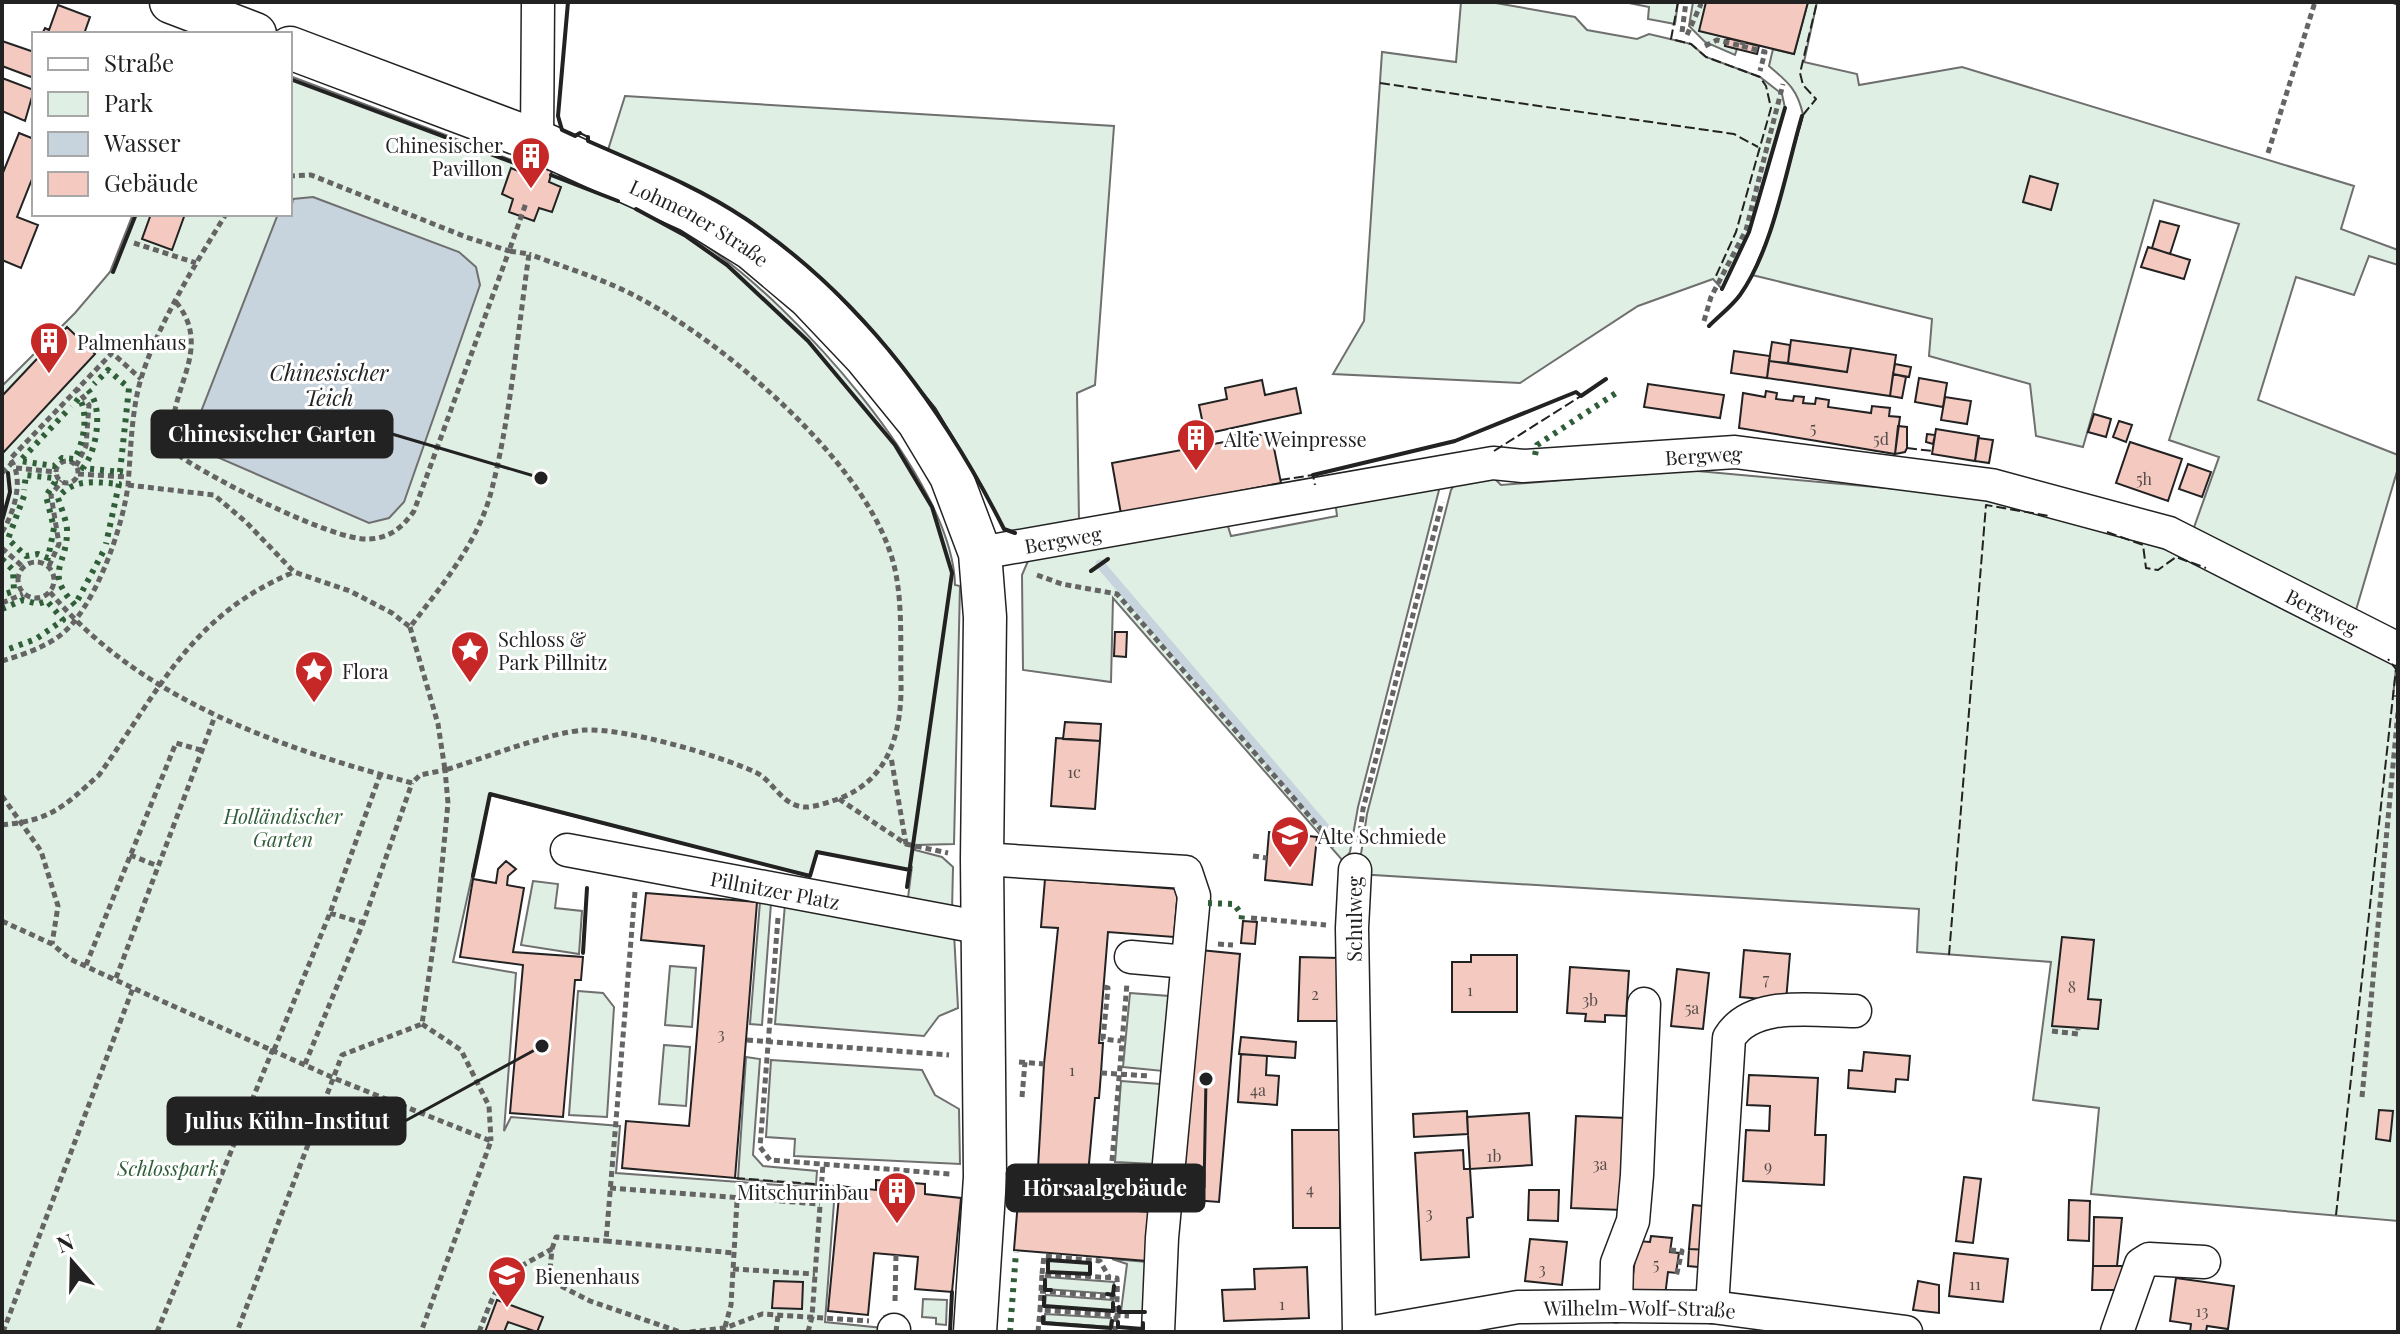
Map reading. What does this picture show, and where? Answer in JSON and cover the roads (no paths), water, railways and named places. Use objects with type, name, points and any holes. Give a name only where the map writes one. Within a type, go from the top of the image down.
[{"type":"main road","points":[[171,2],[250,32]]},
{"type":"main road","name":"Lohmener Straße","points":[[292,49],[537,141],[691,211],[752,249],[809,297],[865,356],[918,421],[951,476],[980,553]]},
{"type":"main road","points":[[975,1332],[985,1177],[982,859],[985,617],[980,553]]},
{"type":"street","points":[[537,141],[538,2]]},
{"type":"street","name":"Bergweg","points":[[980,553],[1493,463],[1523,466],[1735,452],[1991,485],[2169,533],[2398,649]]},
{"type":"street","name":"Pillnitzer Platz","points":[[567,850],[983,928]]},
{"type":"street","points":[[982,859],[1186,872],[1194,896],[1158,1325]]},
{"type":"street","name":"Schulweg","points":[[1355,870],[1352,928],[1359,1332]]},
{"type":"street","points":[[1129,971],[1187,962]]},
{"type":"street","points":[[1616,1306],[1617,1263],[1633,1221],[1644,1004]]},
{"type":"street","points":[[1712,1307],[1729,1038],[1736,1025],[1763,1014],[1855,1011]]},
{"type":"street","points":[[1111,1175],[1167,1192]]},
{"type":"street","points":[[2117,1332],[2141,1264],[2149,1259],[2204,1262]]},
{"type":"street","name":"Wilhelm-Wolf-Straße","points":[[1386,1331],[1518,1307],[1616,1306],[1712,1307],[1906,1332]]},
{"type":"water","name":"Chinesischer Teich","points":[[313,197],[459,252],[476,267],[480,285],[404,502],[389,518],[369,523],[210,454],[198,439],[197,422],[277,216],[292,216],[293,199]]},
{"type":"waterway","points":[[1100,564],[1328,831]]},
{"type":"place","name":"Chinesischer Pavillon","points":[[531,190]]},
{"type":"place","name":"Palmenhaus","points":[[49,375]]},
{"type":"place","name":"Alte Weinpresse","points":[[1196,472]]},
{"type":"place","name":"Chinesischer Garten","points":[[541,478]]},
{"type":"place","name":"Schloss & Park Pillnitz","points":[[470,684]]},
{"type":"place","name":"Flora","points":[[314,704]]},
{"type":"place","name":"Alte Schmiede","points":[[1290,869]]},
{"type":"place","name":"Julius Kühn-Institut","points":[[542,1046]]},
{"type":"place","name":"Hörsaalgebäude","points":[[1206,1079]]},
{"type":"place","name":"Mitschurinbau","points":[[897,1225]]},
{"type":"place","name":"Bienenhaus","points":[[507,1309]]},
{"type":"park label","name":"Holländischer Garten","points":[[283,826]]},
{"type":"park label","name":"Schlosspark","points":[[168,1167]]}]
